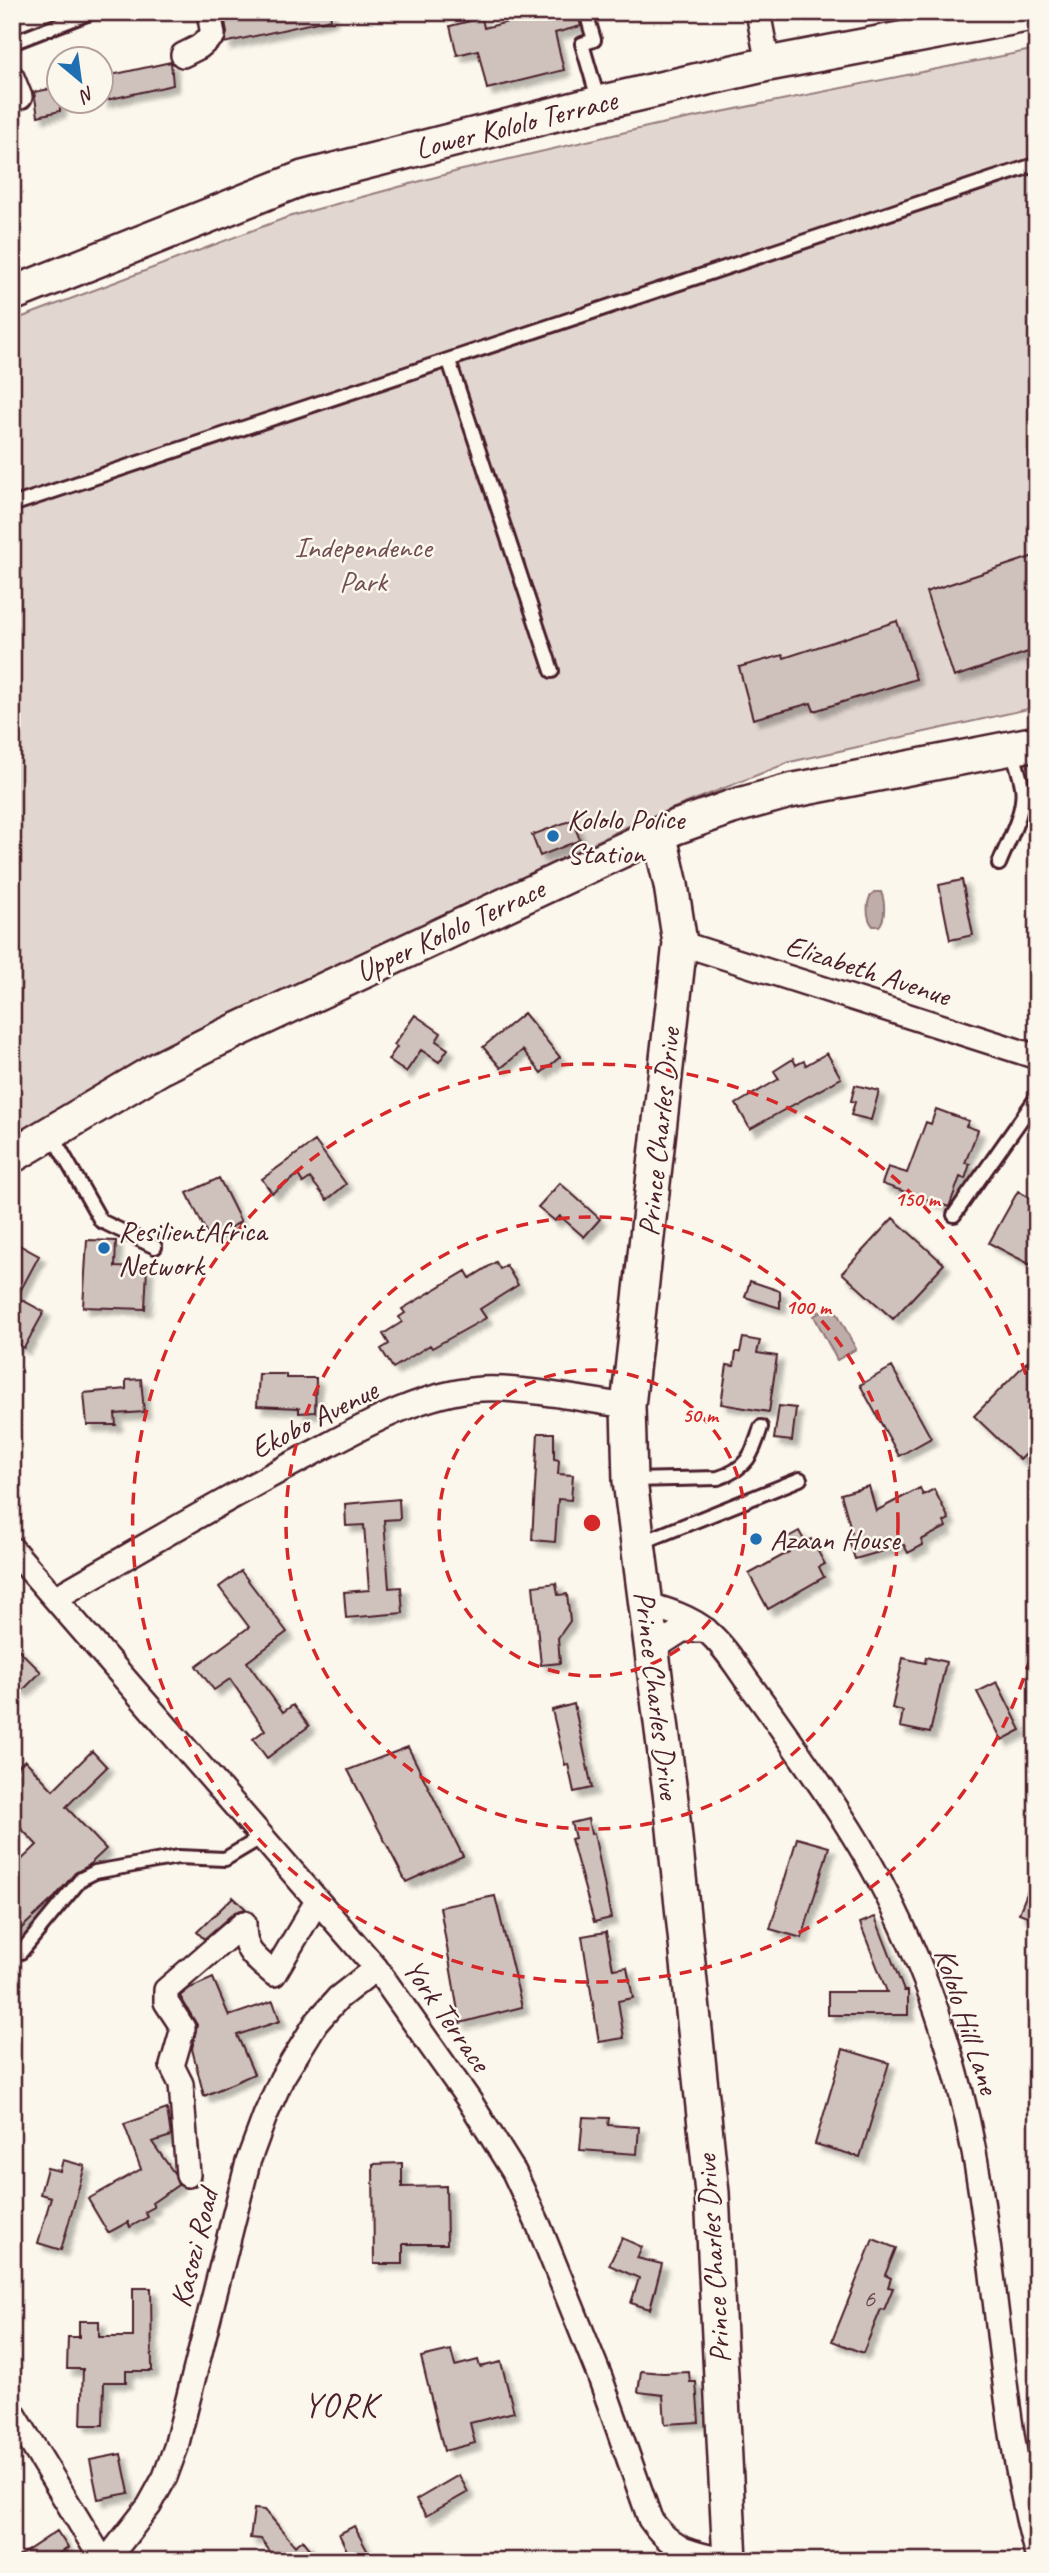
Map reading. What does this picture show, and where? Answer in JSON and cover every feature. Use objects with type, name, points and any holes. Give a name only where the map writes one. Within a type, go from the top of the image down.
[{"type":"street","points":[[183,55],[200,47],[213,35],[209,12]]},
{"type":"street","points":[[758,12],[768,64]]},
{"type":"street","name":"Lower Kololo Terrace","points":[[12,294],[303,178],[599,103],[768,64],[1037,13]]},
{"type":"street","name":"Upper Kololo Terrace","points":[[12,1156],[160,1068],[210,1043],[659,833],[732,807],[790,791],[1024,746]]},
{"type":"street","name":"Prince Charles Drive","points":[[659,833],[680,943],[628,1406],[630,1480],[671,1800],[712,2193],[730,2561]]},
{"type":"street","name":"Elizabeth Avenue","points":[[680,943],[1037,1057]]},
{"type":"street","name":"Ekobo Avenue","points":[[55,1598],[272,1474],[409,1406],[445,1395],[481,1389],[628,1406]]},
{"type":"street","name":"York Terrace","points":[[12,1549],[376,1968],[469,2100],[514,2172],[539,2226],[600,2378],[650,2519],[663,2537],[677,2546],[691,2553],[730,2561]]},
{"type":"street","name":"Kololo Hill Lane","points":[[645,1604],[681,1616],[706,1630],[728,1655],[782,1729],[850,1829],[897,1918],[937,2010],[958,2080],[974,2153],[1017,2463],[1025,2513],[1037,2555]]},
{"type":"street","points":[[651,1650],[682,1630],[706,1630]]},
{"type":"street","points":[[188,2175],[181,2084],[172,2066],[183,2028],[166,2002],[166,1990],[244,1923],[244,1944],[274,1973],[317,1900]]},
{"type":"street","name":"Kasozi Road","points":[[104,2561],[149,2506],[176,2447],[248,2162],[276,2091],[316,2023],[338,1998],[376,1968]]},
{"type":"street","points":[[12,2411],[104,2561]]},
{"type":"lane","points":[[12,43],[92,12]]},
{"type":"lane","points":[[586,12],[594,40],[582,44],[599,103]]},
{"type":"lane","points":[[12,505],[1037,164]]},
{"type":"lane","points":[[449,361],[552,671]]},
{"type":"lane","points":[[999,864],[1022,798],[1024,746]]},
{"type":"lane","points":[[954,1215],[1037,1097]]},
{"type":"lane","points":[[50,1132],[101,1221],[155,1247]]},
{"type":"lane","points":[[630,1480],[718,1478],[731,1474],[753,1454],[761,1427]]},
{"type":"lane","points":[[637,1545],[800,1479]]},
{"type":"lane","points":[[21,1952],[81,1879],[95,1872],[178,1857],[225,1859],[262,1837]]},
{"type":"green space","name":"Independence Park","points":[[1037,49],[1037,707],[790,762],[626,827],[408,934],[12,1141],[12,321],[288,217],[458,171],[656,125]]},
{"type":"shaded area","points":[[874,892],[881,892],[883,900],[884,915],[879,926],[873,926],[868,914],[869,899]]},
{"type":"shaded area","points":[[833,1305],[856,1349],[837,1360],[814,1316]]},
{"type":"building","points":[[235,12],[330,12],[331,19],[224,43],[227,33],[224,15]]},
{"type":"building","points":[[547,12],[577,12],[581,26],[555,33],[564,70],[487,89],[478,50],[457,55],[450,26],[482,18],[484,28]]},
{"type":"building","points":[[171,62],[173,85],[116,98],[116,74]]},
{"type":"building","points":[[46,90],[46,114],[38,116],[34,92]]},
{"type":"building","points":[[1037,555],[1037,649],[954,677],[926,592]]},
{"type":"building","points":[[897,621],[916,679],[814,711],[811,703],[753,719],[739,667],[783,655],[784,658]]},
{"type":"building","points":[[572,820],[580,840],[540,856],[532,835]]},
{"type":"building","points":[[962,880],[973,935],[950,940],[939,885]]},
{"type":"building","points":[[524,1013],[560,1057],[541,1073],[523,1050],[501,1068],[483,1047]]},
{"type":"building","points":[[415,1015],[441,1033],[436,1041],[448,1049],[439,1062],[421,1050],[406,1072],[388,1060],[397,1047],[394,1045]]},
{"type":"building","points":[[827,1053],[841,1078],[750,1129],[736,1104],[779,1079],[774,1071],[793,1059],[796,1065],[804,1061],[806,1065]]},
{"type":"building","points":[[855,1085],[879,1091],[871,1120],[851,1115],[855,1102],[851,1101]]},
{"type":"building","points":[[936,1109],[969,1121],[966,1126],[978,1130],[965,1163],[970,1164],[965,1179],[960,1177],[949,1207],[882,1184],[888,1167],[907,1173],[926,1122],[931,1124]]},
{"type":"building","points":[[315,1141],[346,1184],[327,1200],[310,1178],[303,1183],[298,1175],[272,1193],[262,1179]]},
{"type":"building","points":[[219,1178],[241,1222],[209,1238],[187,1193]]},
{"type":"building","points":[[560,1183],[600,1219],[584,1237],[560,1216],[555,1221],[538,1207]]},
{"type":"building","points":[[1018,1191],[1037,1202],[1037,1268],[989,1243]]},
{"type":"building","points":[[893,1218],[944,1264],[893,1319],[842,1273]]},
{"type":"building","points":[[87,1240],[116,1241],[115,1267],[147,1268],[145,1309],[83,1307]]},
{"type":"building","points":[[12,1241],[39,1256],[17,1297],[44,1312],[24,1348],[12,1342]]},
{"type":"building","points":[[496,1262],[500,1269],[506,1265],[518,1285],[480,1309],[486,1318],[432,1348],[430,1345],[393,1368],[381,1349],[389,1344],[383,1334],[402,1322],[399,1317],[405,1313],[402,1309],[466,1271],[470,1278]]},
{"type":"building","points":[[750,1281],[780,1291],[780,1308],[745,1297]]},
{"type":"building","points":[[743,1338],[760,1341],[757,1353],[777,1356],[769,1412],[721,1404],[727,1365],[734,1366],[736,1352],[740,1352]]},
{"type":"building","points":[[1037,1352],[1037,1443],[1020,1460],[974,1416]]},
{"type":"building","points":[[892,1367],[931,1438],[899,1456],[860,1385]]},
{"type":"building","points":[[259,1374],[286,1374],[286,1378],[316,1378],[315,1412],[299,1413],[299,1408],[257,1406]]},
{"type":"building","points":[[141,1379],[144,1412],[115,1414],[116,1425],[87,1425],[84,1393],[126,1389],[126,1380]]},
{"type":"building","points":[[779,1406],[796,1408],[792,1441],[774,1439]]},
{"type":"building","points":[[538,1433],[554,1433],[554,1459],[559,1460],[558,1474],[573,1475],[571,1500],[558,1499],[555,1542],[532,1540]]},
{"type":"building","points":[[869,1486],[876,1511],[920,1488],[923,1495],[934,1489],[949,1519],[944,1522],[946,1527],[921,1540],[923,1545],[908,1553],[904,1545],[855,1559],[847,1534],[852,1533],[841,1494]]},
{"type":"building","points":[[399,1499],[400,1519],[384,1520],[389,1588],[401,1587],[403,1613],[346,1618],[344,1592],[369,1590],[364,1525],[346,1526],[345,1504]]},
{"type":"building","points":[[799,1531],[805,1542],[811,1539],[825,1564],[819,1567],[824,1577],[768,1609],[749,1574],[789,1552],[783,1540]]},
{"type":"building","points":[[241,1571],[287,1632],[247,1662],[283,1712],[293,1705],[309,1726],[267,1758],[253,1739],[265,1730],[230,1679],[214,1690],[196,1666],[249,1627],[219,1587]]},
{"type":"building","points":[[556,1583],[558,1595],[567,1594],[570,1621],[558,1638],[560,1663],[541,1665],[533,1586]]},
{"type":"building","points":[[12,1643],[41,1672],[22,1691],[12,1681]]},
{"type":"building","points":[[926,1657],[946,1662],[930,1733],[900,1727],[903,1711],[892,1708],[903,1658],[925,1663]]},
{"type":"building","points":[[997,1682],[1021,1730],[1002,1740],[977,1692]]},
{"type":"building","points":[[574,1704],[592,1788],[574,1792],[552,1710]]},
{"type":"building","points":[[408,1747],[463,1856],[406,1882],[348,1770]]},
{"type":"building","points":[[92,1751],[107,1767],[66,1807],[106,1849],[88,1866],[75,1873],[55,1897],[12,1937],[12,1869],[37,1845],[12,1819],[12,1772],[25,1760],[53,1790]]},
{"type":"building","points":[[588,1819],[591,1834],[594,1833],[611,1918],[594,1922],[571,1839],[575,1838],[571,1823]]},
{"type":"building","points":[[797,1838],[829,1847],[802,1938],[770,1929]]},
{"type":"building","points":[[1037,1871],[1037,1920],[1019,1913]]},
{"type":"building","points":[[495,1896],[522,2007],[460,2023],[440,1907]]},
{"type":"building","points":[[233,1897],[246,1909],[235,1912],[204,1939],[197,1932]]},
{"type":"building","points":[[875,1917],[904,1991],[908,1991],[908,2015],[828,2015],[828,1992],[887,1992],[860,1923]]},
{"type":"building","points":[[606,1932],[613,1969],[627,1967],[633,1998],[618,2001],[624,2038],[599,2042],[582,1936]]},
{"type":"building","points":[[213,1978],[229,2016],[273,2001],[280,2021],[237,2035],[254,2074],[204,2096],[192,2049],[197,2025],[180,1996],[190,1988]]},
{"type":"building","points":[[843,2049],[889,2063],[860,2157],[815,2144]]},
{"type":"building","points":[[167,2109],[171,2136],[152,2142],[174,2173],[178,2185],[152,2203],[154,2207],[145,2212],[148,2217],[130,2227],[128,2222],[108,2233],[88,2199],[141,2169],[124,2124]]},
{"type":"building","points":[[583,2117],[609,2118],[608,2125],[639,2127],[637,2154],[580,2150]]},
{"type":"building","points":[[63,2160],[85,2166],[61,2250],[38,2243],[51,2197],[40,2194],[47,2168],[60,2171]]},
{"type":"building","points":[[402,2163],[402,2187],[446,2186],[447,2244],[403,2244],[403,2264],[374,2264],[373,2164]]},
{"type":"building","points":[[622,2238],[642,2247],[637,2258],[662,2264],[650,2309],[631,2303],[639,2278],[609,2265]]},
{"type":"building","points":[[873,2239],[896,2248],[885,2275],[891,2278],[888,2287],[893,2288],[863,2353],[832,2341]]},
{"type":"building","points":[[133,2288],[151,2288],[152,2371],[126,2371],[126,2382],[104,2382],[103,2425],[81,2425],[83,2369],[67,2369],[68,2337],[79,2337],[79,2321],[99,2321],[99,2337],[133,2337]]},
{"type":"building","points":[[451,2350],[455,2366],[478,2360],[480,2367],[501,2362],[514,2412],[470,2423],[475,2443],[444,2451],[421,2357]]},
{"type":"building","points":[[641,2371],[689,2372],[690,2382],[696,2382],[699,2422],[665,2424],[663,2395],[638,2392]]},
{"type":"building","points":[[121,2454],[129,2493],[98,2499],[90,2460]]},
{"type":"building","points":[[459,2475],[468,2492],[426,2516],[416,2500]]},
{"type":"building","points":[[254,2509],[265,2510],[295,2546],[303,2540],[320,2561],[277,2561],[261,2539],[250,2538]]},
{"type":"building","points":[[354,2526],[369,2554],[352,2561],[339,2534]]},
{"type":"building","points":[[57,2531],[68,2548],[47,2561],[12,2561]]},
{"type":"place","name":"Kololo Police Station","points":[[553,836]]},
{"type":"place","name":"ResilientAfrica Network","points":[[104,1248]]},
{"type":"place","name":"Azaan House","points":[[756,1539]]},
{"type":"district","name":"YORK","points":[[341,2405]]}]
